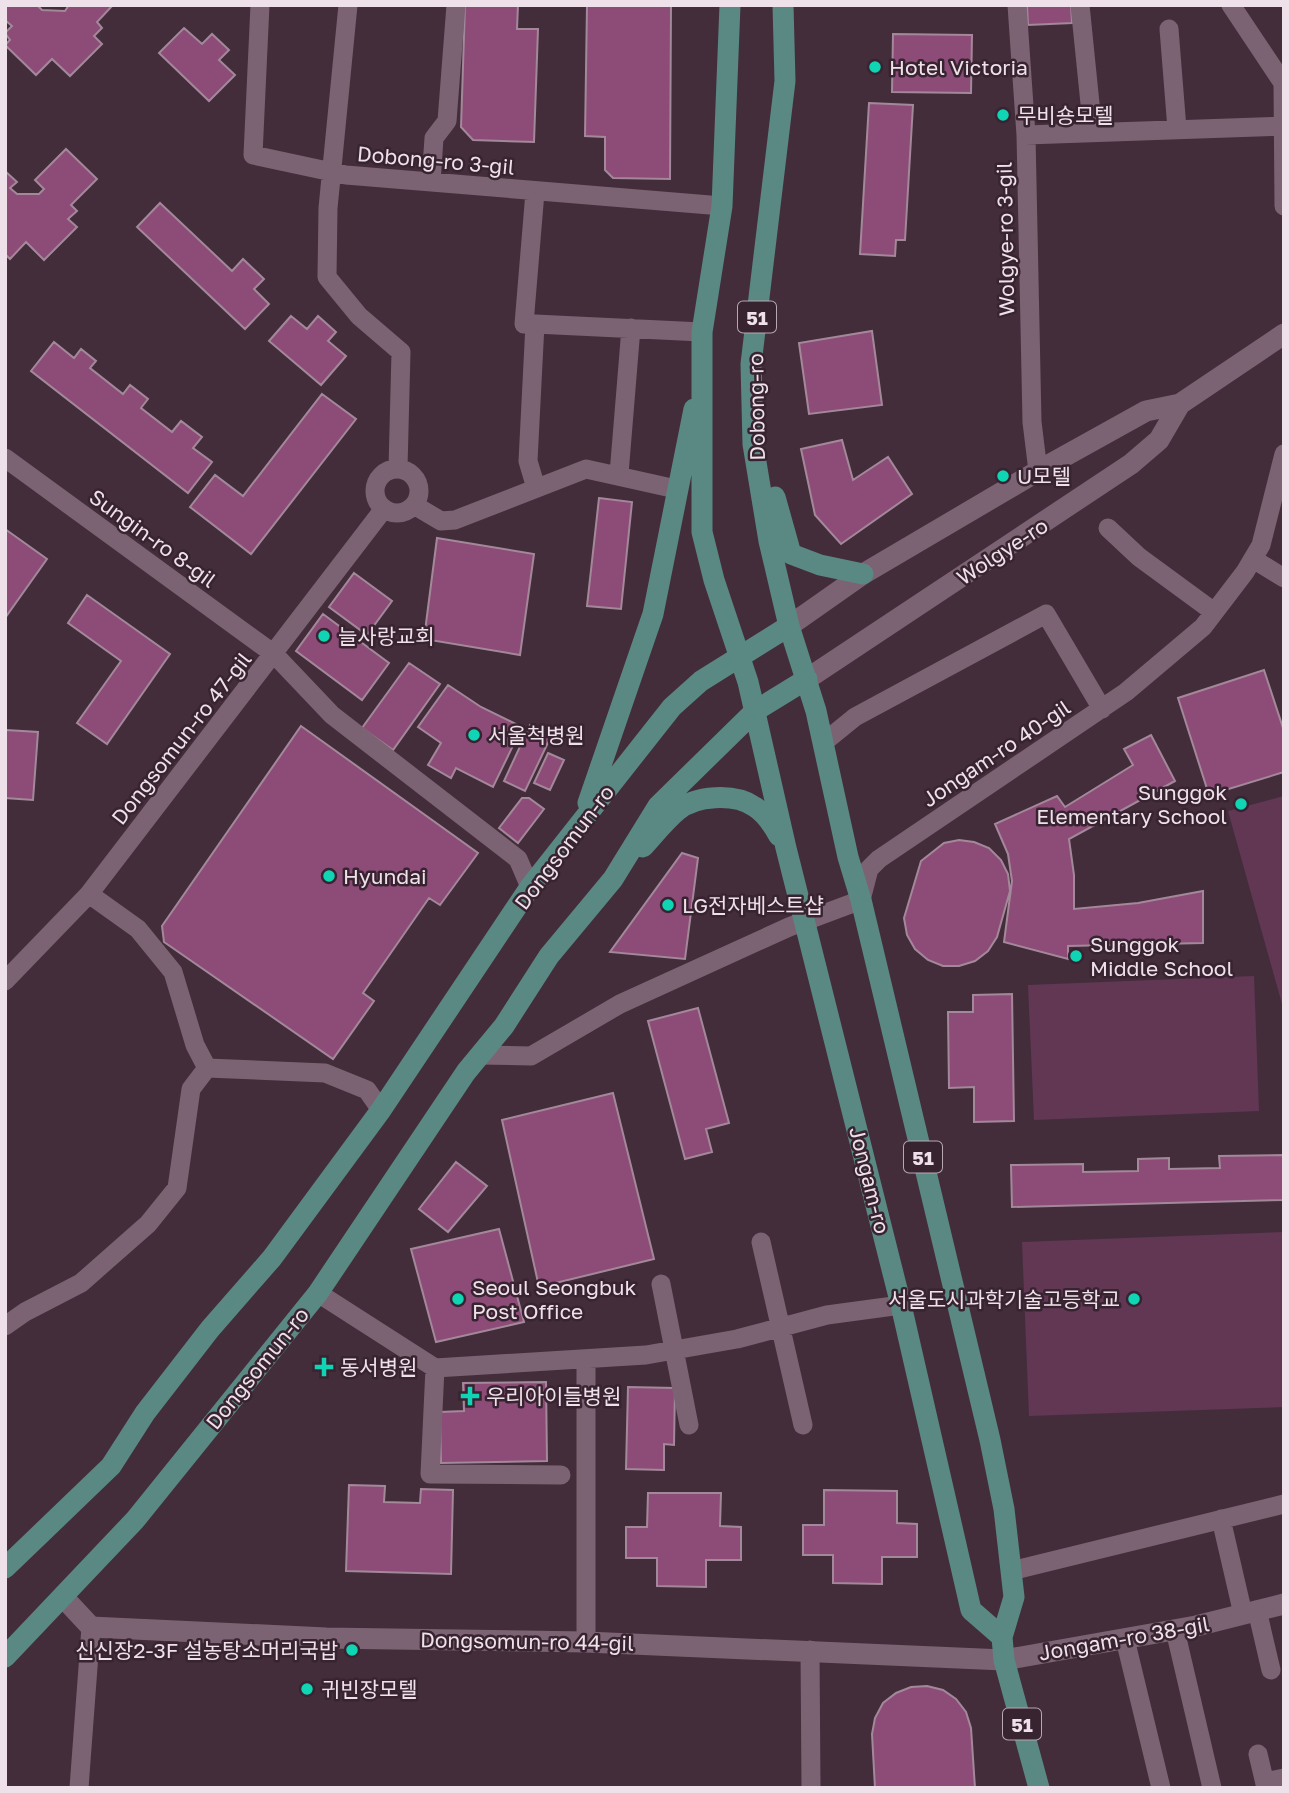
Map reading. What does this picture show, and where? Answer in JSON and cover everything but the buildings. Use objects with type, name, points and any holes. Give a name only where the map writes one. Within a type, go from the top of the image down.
[{"type":"main road","name":"51","points":[[730,5],[722,206],[702,332],[702,532],[713,580],[755,711]]},
{"type":"main road","name":"Dobong-ro","points":[[783,5],[785,80],[751,364],[753,444],[769,541],[789,626],[807,679]]},
{"type":"main road","points":[[751,364],[768,469],[783,534],[791,554],[820,565],[863,573]]},
{"type":"main road","points":[[579,825],[653,614],[676,489],[701,380]]},
{"type":"main road","name":"Dongsomun-ro","points":[[5,1568],[111,1466],[145,1413],[210,1329],[272,1258],[382,1110],[530,887],[672,707],[701,681],[789,626]]},
{"type":"main road","name":"51","points":[[807,679],[990,1440],[1004,1509],[1014,1597],[1002,1637],[1004,1660],[1039,1788]]},
{"type":"main road","name":"Dongsomun-ro","points":[[5,1657],[135,1520],[318,1293],[387,1186],[479,1055],[504,1026],[549,956],[612,879],[657,806],[755,711],[807,679]]},
{"type":"main road","name":"Jongam-ro","points":[[755,711],[786,848],[901,1305],[971,1611],[1002,1637]]},
{"type":"main road","points":[[612,879],[679,809],[705,799],[722,797],[754,805],[772,822],[786,848]]},
{"type":"street","name":"Dobong-ro 3-gil","points":[[260,5],[253,155],[332,172],[431,183],[722,206]]},
{"type":"street","name":"Dobong-ro 3-gil","points":[[332,172],[348,5]]},
{"type":"street","points":[[431,183],[434,138],[447,121],[456,5]]},
{"type":"street","name":"Wolgye-ro 3-gil","points":[[1017,5],[1026,135],[1032,422],[1038,471]]},
{"type":"street","points":[[1080,5],[1093,132]]},
{"type":"street","points":[[1231,5],[1283,83],[1284,206]]},
{"type":"street","points":[[1169,29],[1177,130]]},
{"type":"street","points":[[1026,135],[1283,126]]},
{"type":"street","points":[[332,172],[328,208],[327,277],[359,316],[401,352],[398,468]]},
{"type":"street","name":"Dobong-ro 3-gil","points":[[535,192],[524,324],[534,324],[528,461],[536,488]]},
{"type":"street","points":[[534,324],[702,332]]},
{"type":"street","points":[[619,474],[631,328]]},
{"type":"street","name":"Wolgye-ro","points":[[789,626],[863,573],[1146,411],[1180,404],[1284,334]]},
{"type":"street","name":"Wolgye-ro","points":[[807,679],[1131,464],[1159,440],[1180,404]]},
{"type":"street","name":"Jongam-ro 40-gil","points":[[861,900],[869,869],[879,859],[1102,709],[1203,626],[1261,545],[1284,454]]},
{"type":"street","name":"Sungin-ro 8-gil","points":[[5,458],[274,654]]},
{"type":"street","points":[[383,510],[375,494],[376,484],[388,470],[398,468],[408,471],[419,487],[414,505]]},
{"type":"street","points":[[414,505],[441,521],[455,520],[586,469],[619,474],[676,489]]},
{"type":"street","points":[[383,510],[396,513],[414,505]]},
{"type":"street","points":[[274,654],[383,510]]},
{"type":"street","points":[[1108,528],[1139,556],[1214,612]]},
{"type":"street","points":[[1253,559],[1284,578]]},
{"type":"street","points":[[823,743],[855,717],[1046,614],[1102,709]]},
{"type":"street","name":"Dongsomun-ro 47-gil","points":[[5,981],[89,894],[274,654],[332,715],[518,859],[530,887]]},
{"type":"street","points":[[89,894],[138,929],[173,972],[195,1045],[207,1068]]},
{"type":"street","points":[[479,1055],[531,1056],[620,1004],[806,920],[861,900]]},
{"type":"street","points":[[207,1068],[325,1073],[367,1090],[382,1110]]},
{"type":"street","points":[[5,1326],[24,1312],[80,1283],[148,1224],[177,1188],[191,1089],[207,1068]]},
{"type":"street","points":[[761,1242],[803,1425]]},
{"type":"street","points":[[661,1284],[689,1425]]},
{"type":"street","points":[[318,1293],[435,1368],[586,1360],[673,1350],[780,1328],[827,1315],[901,1305]]},
{"type":"street","points":[[586,1360],[586,1642]]},
{"type":"street","points":[[435,1368],[430,1479],[561,1475]]},
{"type":"street","points":[[1011,1571],[1284,1504]]},
{"type":"street","points":[[1221,1519],[1271,1670]]},
{"type":"street","points":[[63,1597],[91,1628],[79,1788]]},
{"type":"street","name":"Jongam-ro 38-gil","points":[[1004,1660],[1175,1630],[1284,1604]]},
{"type":"street","name":"Dongsomun-ro 44-gil","points":[[91,1628],[326,1637],[586,1642],[1004,1660]]},
{"type":"street","points":[[1175,1630],[1212,1788]]},
{"type":"street","points":[[1125,1639],[1161,1788]]},
{"type":"street","points":[[810,1650],[811,1788]]},
{"type":"street","points":[[1258,1754],[1272,1783]]},
{"type":"shaded area","points":[[1284,796],[1284,1011],[1228,811]]},
{"type":"shaded area","points":[[1254,976],[1259,1111],[1034,1120],[1028,985]]},
{"type":"shaded area","points":[[1284,1232],[1284,1407],[1029,1416],[1022,1242]]},
{"type":"place","name":"Hotel Victoria","points":[[875,67]]},
{"type":"place","name":"무비숑모텔","points":[[1003,115]]},
{"type":"place","name":"U모텔","points":[[1003,476]]},
{"type":"place","name":"늘사랑교회","points":[[324,636]]},
{"type":"place","name":"서울척병원","points":[[474,735]]},
{"type":"place","name":"Sunggok Elementary School","points":[[1241,804]]},
{"type":"place","name":"Hyundai","points":[[329,876]]},
{"type":"place","name":"LG전자베스트샵","points":[[668,905]]},
{"type":"place","name":"Sunggok Middle School","points":[[1076,956]]},
{"type":"place","name":"Seoul Seongbuk Post Office","points":[[458,1299]]},
{"type":"place","name":"서울도시과학기술고등학교","points":[[1134,1299]]},
{"type":"place","name":"동서병원","points":[[324,1367]]},
{"type":"place","name":"우리아이들병원","points":[[470,1396]]},
{"type":"place","name":"신신장2-3F 설농탕소머리국밥","points":[[352,1650]]},
{"type":"place","name":"귀빈장모텔","points":[[307,1689]]}]
